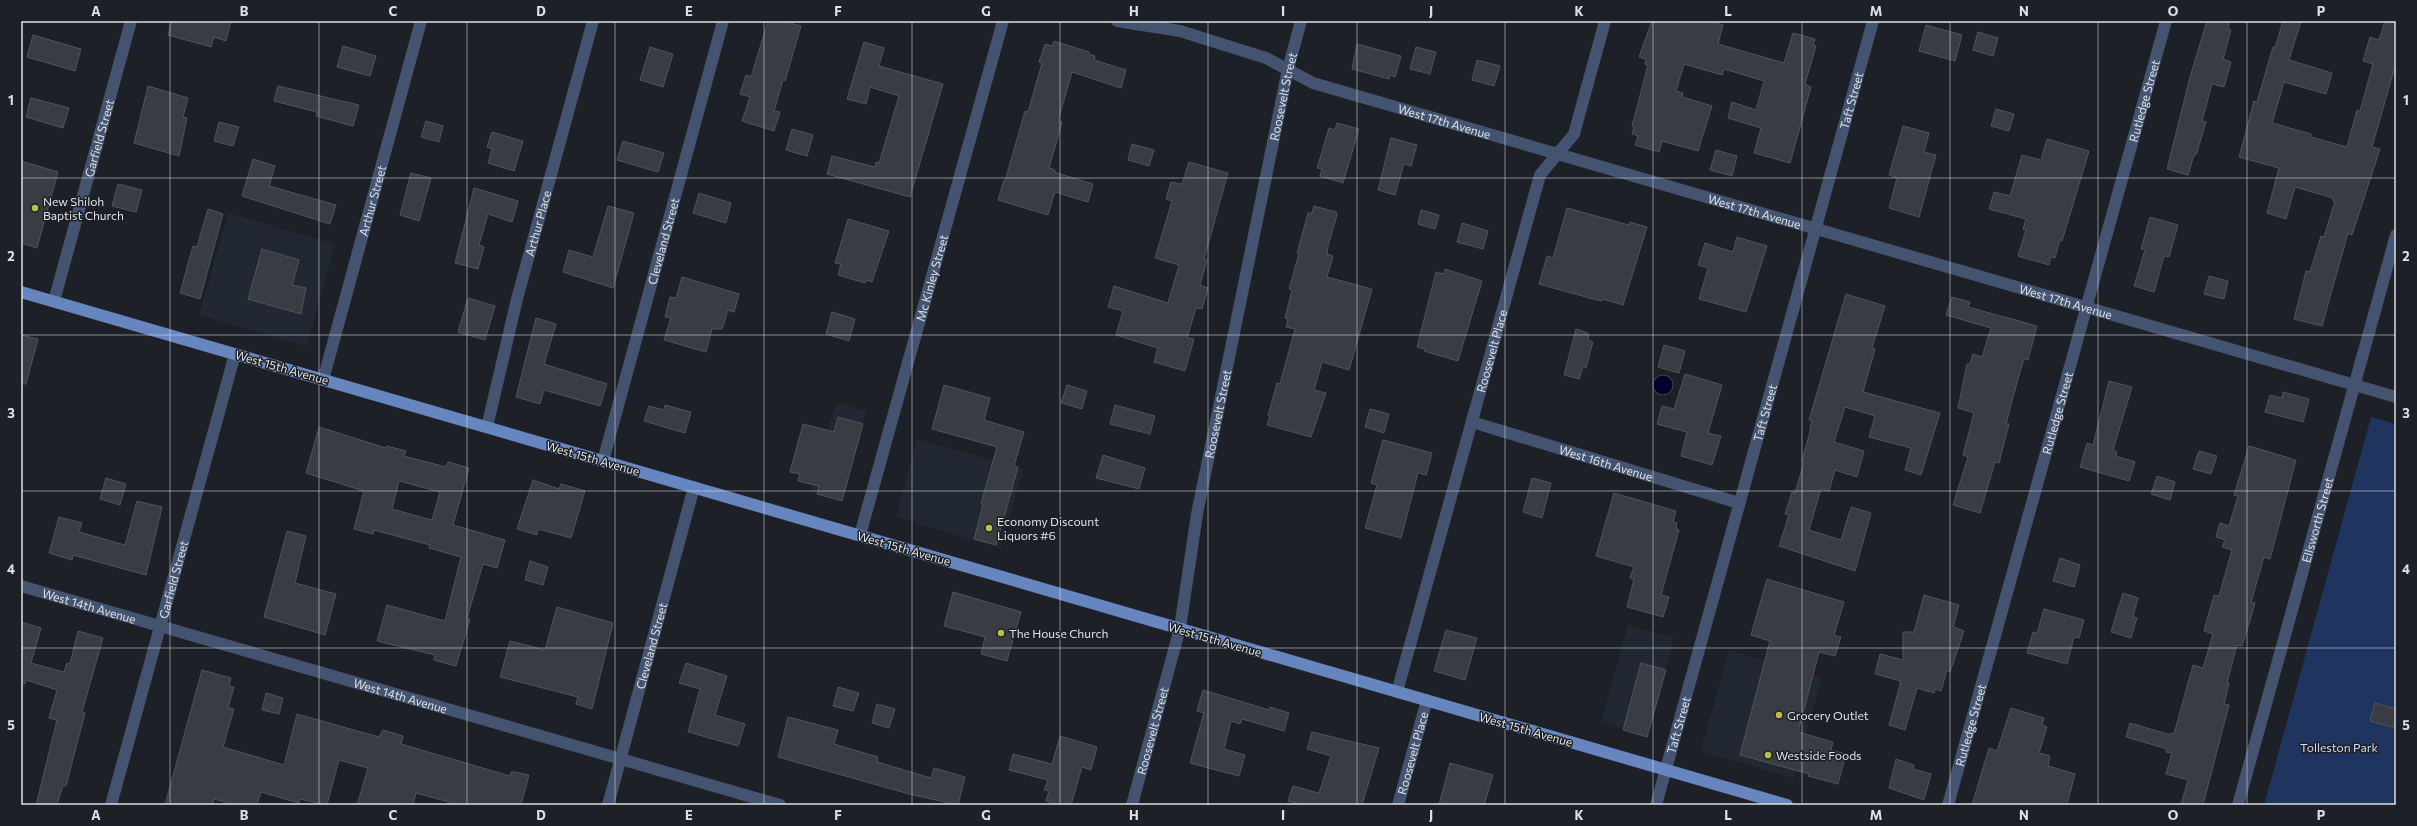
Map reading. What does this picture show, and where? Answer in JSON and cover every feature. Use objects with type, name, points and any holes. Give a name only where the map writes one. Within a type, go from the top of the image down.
[{"type":"main road","name":"West 15th Avenue","points":[[21,292],[1787,805]]},
{"type":"street","name":"Garfield Street","points":[[54,301],[131,21]]},
{"type":"street","name":"Arthur Street","points":[[323,380],[421,21]]},
{"type":"street","name":"Arthur Place","points":[[487,427],[517,299],[593,21]]},
{"type":"street","name":"Cleveland Street","points":[[603,461],[724,21]]},
{"type":"street","name":"Mc Kinley Street","points":[[860,535],[1003,21]]},
{"type":"street","name":"West 17th Avenue","points":[[1117,21],[1180,32],[1266,58],[1313,83],[2396,397]]},
{"type":"street","name":"Roosevelt Street","points":[[1132,805],[1180,628],[1197,514],[1288,69],[1301,21]]},
{"type":"street","name":"Roosevelt Place","points":[[1397,692],[1540,175],[1574,134],[1605,21]]},
{"type":"street","name":"Taft Street","points":[[1656,805],[1873,21]]},
{"type":"street","name":"Rutledge Street","points":[[1948,805],[2085,307],[2166,21]]},
{"type":"street","name":"Ellsworth Street","points":[[2238,805],[2396,234]]},
{"type":"street","name":"Garfield Street","points":[[111,805],[235,354]]},
{"type":"street","name":"West 16th Avenue","points":[[1472,422],[1739,503]]},
{"type":"street","name":"Cleveland Street","points":[[608,805],[694,487]]},
{"type":"street","name":"West 14th Avenue","points":[[21,586],[161,625],[780,805]]},
{"type":"street","name":"Roosevelt Place","points":[[1398,805],[1427,700]]},
{"type":"shaded area","points":[[228,213],[335,244],[307,346],[199,315]]},
{"type":"shaded area","points":[[1663,375],[1670,378],[1673,385],[1670,392],[1663,395],[1656,392],[1653,385],[1656,378]]},
{"type":"shaded area","points":[[836,402],[866,411],[842,501],[811,492]]},
{"type":"shaded area","points":[[917,439],[1023,469],[1000,548],[896,517]]},
{"type":"shaded area","points":[[1628,625],[1674,638],[1648,736],[1601,722]]},
{"type":"shaded area","points":[[1729,650],[1822,677],[1793,778],[1701,751]]},
{"type":"green space","name":"Tolleston Park","points":[[2371,417],[2396,424],[2396,805],[2264,805]]},
{"type":"building","points":[[172,21],[231,21],[226,41],[214,37],[211,47],[168,35]]},
{"type":"building","points":[[768,21],[783,21],[801,26],[785,81],[783,80],[774,111],[780,112],[774,131],[742,121],[750,97],[740,94],[746,75],[751,77]]},
{"type":"building","points":[[1652,21],[1709,21],[1723,25],[1718,44],[1784,63],[1793,33],[1815,39],[1813,45],[1816,46],[1805,84],[1811,87],[1790,163],[1754,153],[1761,128],[1728,118],[1732,102],[1756,110],[1764,81],[1724,69],[1722,75],[1684,64],[1676,91],[1683,93],[1682,97],[1712,106],[1698,151],[1662,141],[1659,152],[1635,145],[1638,136],[1632,134],[1634,127],[1632,126],[1648,65],[1645,64],[1646,59],[1639,57]]},
{"type":"building","points":[[2207,21],[2230,21],[2228,29],[2231,30],[2223,59],[2231,62],[2224,87],[2212,84],[2202,121],[2206,122],[2188,175],[2167,169],[2190,77]]},
{"type":"building","points":[[2283,21],[2301,21],[2289,60],[2332,73],[2326,94],[2284,82],[2272,123],[2311,134],[2311,137],[2347,147],[2357,110],[2360,111],[2373,64],[2363,61],[2370,37],[2379,40],[2385,21],[2396,21],[2396,70],[2394,70],[2372,147],[2380,149],[2352,235],[2348,233],[2322,326],[2294,319],[2306,271],[2310,272],[2321,236],[2324,237],[2335,201],[2333,201],[2333,198],[2295,187],[2286,219],[2267,213],[2279,168],[2239,157],[2254,101],[2257,102],[2273,47],[2275,48]]},
{"type":"building","points":[[1926,25],[1962,35],[1955,61],[1919,51]]},
{"type":"building","points":[[1978,32],[1998,38],[1993,56],[1973,50]]},
{"type":"building","points":[[33,35],[81,49],[75,71],[27,57]]},
{"type":"building","points":[[1054,41],[1089,52],[1089,54],[1095,56],[1094,60],[1126,70],[1121,88],[1072,72],[1058,121],[1062,122],[1049,168],[1055,170],[1054,172],[1093,184],[1088,202],[1055,192],[1048,215],[998,200],[1025,111],[1028,112],[1042,63],[1039,62],[1045,44],[1052,46]]},
{"type":"building","points":[[864,42],[884,48],[879,66],[943,84],[910,197],[827,174],[832,156],[875,167],[876,162],[879,163],[899,96],[870,87],[866,104],[847,99]]},
{"type":"building","points":[[1357,44],[1401,56],[1395,77],[1390,75],[1389,79],[1352,69]]},
{"type":"building","points":[[343,46],[376,56],[370,76],[337,67]]},
{"type":"building","points":[[650,47],[673,54],[663,87],[640,80]]},
{"type":"building","points":[[1416,47],[1436,52],[1430,74],[1410,69]]},
{"type":"building","points":[[1477,60],[1500,66],[1494,86],[1472,80]]},
{"type":"building","points":[[148,86],[188,98],[183,117],[187,118],[179,156],[134,143]]},
{"type":"building","points":[[278,86],[359,105],[353,126],[316,116],[317,112],[274,101]]},
{"type":"building","points":[[31,98],[69,108],[63,128],[26,117]]},
{"type":"building","points":[[1996,109],[2014,114],[2009,131],[1991,126]]},
{"type":"building","points":[[426,121],[443,126],[439,142],[421,137]]},
{"type":"building","points":[[219,122],[239,127],[233,146],[214,141]]},
{"type":"building","points":[[1337,123],[1359,129],[1343,183],[1320,176],[1322,169],[1317,168],[1329,128],[1335,130]]},
{"type":"building","points":[[1903,126],[1929,133],[1924,152],[1936,155],[1919,217],[1889,208],[1897,178],[1889,175]]},
{"type":"building","points":[[792,129],[813,135],[807,156],[786,150]]},
{"type":"building","points":[[492,132],[523,141],[514,171],[488,163],[492,149],[487,147]]},
{"type":"building","points":[[1391,138],[1417,145],[1411,166],[1404,164],[1395,195],[1378,190]]},
{"type":"building","points":[[2047,139],[2089,151],[2062,241],[2060,240],[2055,258],[2051,257],[2049,265],[2018,256],[2026,230],[2023,229],[2026,219],[1989,209],[1994,192],[2010,196],[2022,155],[2041,160]]},
{"type":"building","points":[[623,141],[664,153],[658,172],[617,160]]},
{"type":"building","points":[[1132,144],[1154,150],[1149,166],[1128,160]]},
{"type":"building","points":[[1716,150],[1737,156],[1732,176],[1710,170]]},
{"type":"building","points":[[253,159],[275,166],[269,186],[336,205],[330,224],[242,196]]},
{"type":"building","name":"New Shiloh Baptist Church","points":[[21,161],[58,172],[37,248],[21,243]]},
{"type":"building","points":[[1189,162],[1228,173],[1204,259],[1207,260],[1200,285],[1208,288],[1202,309],[1196,308],[1187,338],[1194,339],[1185,371],[1154,362],[1158,348],[1116,335],[1123,311],[1108,307],[1114,286],[1168,303],[1179,265],[1155,258],[1172,201],[1166,199],[1171,182],[1182,184]]},
{"type":"building","points":[[411,173],[431,178],[419,221],[400,215]]},
{"type":"building","points":[[118,184],[142,190],[136,212],[112,206]]},
{"type":"building","points":[[474,188],[518,201],[512,222],[488,214],[479,245],[484,247],[478,269],[455,263]]},
{"type":"building","points":[[699,193],[731,203],[726,223],[693,213]]},
{"type":"building","points":[[608,206],[634,213],[613,288],[563,272],[569,250],[593,257]]},
{"type":"building","points":[[1314,206],[1336,212],[1337,215],[1328,246],[1327,254],[1333,256],[1327,277],[1372,289],[1349,370],[1322,362],[1314,390],[1326,393],[1311,437],[1267,425],[1277,383],[1280,384],[1295,329],[1286,327],[1288,319],[1285,318],[1292,290],[1289,289],[1299,254],[1297,253],[1308,213],[1312,213]]},
{"type":"building","points":[[1567,208],[1629,225],[1630,222],[1647,227],[1623,305],[1603,299],[1602,301],[1593,299],[1539,284],[1547,256],[1553,258]]},
{"type":"building","points":[[208,209],[223,214],[200,299],[180,293],[193,246],[197,247]]},
{"type":"building","points":[[1421,210],[1439,215],[1435,229],[1418,224]]},
{"type":"building","points":[[2150,217],[2178,225],[2169,257],[2164,256],[2154,292],[2134,286],[2145,250],[2141,249]]},
{"type":"building","points":[[848,219],[889,231],[872,282],[866,280],[865,283],[838,275],[841,264],[835,263]]},
{"type":"building","points":[[1462,223],[1488,231],[1483,249],[1457,242]]},
{"type":"building","points":[[1737,237],[1767,246],[1746,312],[1699,299],[1708,268],[1698,265],[1705,243],[1733,252]]},
{"type":"building","points":[[262,249],[299,260],[292,285],[306,288],[301,314],[248,299]]},
{"type":"building","points":[[1445,269],[1482,281],[1458,361],[1424,351],[1425,349],[1417,347],[1436,272],[1444,274]]},
{"type":"building","points":[[2209,276],[2228,281],[2224,299],[2204,294]]},
{"type":"building","points":[[682,277],[739,294],[734,312],[728,310],[722,329],[712,329],[706,352],[664,340],[671,318],[665,317],[670,297],[676,298]]},
{"type":"building","points":[[1846,294],[1885,306],[1872,348],[1875,349],[1863,392],[1940,413],[1921,475],[1905,470],[1911,448],[1869,437],[1875,416],[1845,407],[1834,442],[1864,451],[1857,477],[1835,470],[1829,491],[1821,489],[1809,530],[1841,540],[1851,507],[1871,513],[1855,571],[1779,546],[1789,515],[1785,514],[1792,492],[1795,493],[1804,462],[1802,461],[1812,421],[1809,420]]},
{"type":"building","points":[[1952,297],[1970,302],[1968,307],[2037,326],[2028,360],[2024,359],[2019,375],[2006,424],[2009,424],[1999,463],[1995,462],[1980,513],[1953,505],[1968,457],[1963,455],[1974,413],[1958,408],[1967,364],[1970,364],[1973,354],[1982,357],[1991,328],[1946,315]]},
{"type":"building","points":[[468,298],[495,306],[485,340],[458,332]]},
{"type":"building","points":[[832,312],[855,319],[849,341],[826,334]]},
{"type":"building","points":[[536,318],[556,324],[544,364],[607,384],[600,406],[544,390],[540,404],[516,397]]},
{"type":"building","points":[[1576,329],[1588,333],[1589,341],[1593,342],[1586,368],[1583,367],[1579,379],[1564,375]]},
{"type":"building","points":[[21,335],[38,339],[26,384],[21,384]]},
{"type":"building","points":[[1664,345],[1685,351],[1679,373],[1658,367]]},
{"type":"building","points":[[1685,374],[1722,385],[1708,433],[1721,436],[1712,465],[1681,456],[1687,432],[1657,424],[1662,406],[1674,409]]},
{"type":"building","points":[[2109,381],[2132,387],[2113,450],[2117,452],[2116,456],[2135,462],[2129,481],[2080,467],[2087,443],[2093,445]]},
{"type":"building","points":[[944,385],[990,398],[984,420],[1024,432],[1014,466],[1018,467],[996,545],[974,539],[983,505],[981,504],[997,447],[932,429]]},
{"type":"building","points":[[1067,385],[1087,391],[1082,409],[1061,403]]},
{"type":"building","points":[[2283,392],[2309,399],[2303,422],[2265,412],[2270,395],[2282,398]]},
{"type":"building","points":[[665,405],[691,412],[685,433],[644,421],[649,406],[664,410]]},
{"type":"building","points":[[1115,405],[1155,416],[1150,434],[1110,424]]},
{"type":"building","points":[[1370,409],[1389,414],[1384,433],[1365,427]]},
{"type":"building","points":[[838,417],[863,424],[842,501],[817,494],[819,486],[798,481],[800,474],[790,472],[803,424],[834,432]]},
{"type":"building","points":[[319,427],[386,448],[387,446],[406,451],[404,456],[446,467],[448,462],[469,468],[453,525],[505,540],[497,568],[483,564],[467,618],[470,619],[456,666],[434,660],[435,655],[377,641],[387,605],[445,621],[461,557],[429,548],[430,545],[374,530],[373,534],[354,529],[364,491],[306,473]],"holes":[[[399,481],[440,492],[432,520],[392,509]]]},
{"type":"building","points":[[1383,440],[1432,453],[1426,475],[1418,473],[1401,538],[1365,528],[1377,485],[1371,483]]},
{"type":"building","points":[[2249,446],[2296,460],[2270,559],[2264,557],[2251,602],[2255,603],[2251,617],[2242,646],[2238,645],[2236,648],[2227,683],[2229,683],[2224,704],[2229,705],[2203,805],[2181,805],[2188,780],[2166,774],[2172,753],[2166,752],[2167,749],[2126,737],[2130,723],[2171,735],[2171,733],[2174,734],[2193,665],[2203,668],[2213,634],[2204,631],[2214,595],[2219,596],[2232,550],[2222,547],[2225,540],[2216,537],[2220,523],[2229,526],[2238,496],[2234,495]]},
{"type":"building","points":[[2199,451],[2217,456],[2211,474],[2193,469]]},
{"type":"building","points":[[1103,455],[1145,468],[1139,489],[1096,478]]},
{"type":"building","points":[[2157,476],[2175,482],[2170,500],[2151,494]]},
{"type":"building","points":[[106,478],[126,484],[120,505],[100,499]]},
{"type":"building","points":[[1532,478],[1551,483],[1542,518],[1523,512]]},
{"type":"building","points":[[533,480],[559,489],[561,484],[585,491],[571,538],[538,529],[537,535],[517,529]]},
{"type":"building","points":[[1614,493],[1676,511],[1673,522],[1677,523],[1676,529],[1679,530],[1661,595],[1669,597],[1663,617],[1627,607],[1634,579],[1630,578],[1634,567],[1596,556]]},
{"type":"building","points":[[137,501],[162,507],[146,575],[73,555],[72,560],[49,553],[59,517],[82,523],[79,532],[125,545]]},
{"type":"building","points":[[287,531],[306,536],[295,583],[336,594],[325,635],[264,617]]},
{"type":"building","points":[[2060,558],[2080,565],[2074,587],[2053,581]]},
{"type":"building","points":[[530,561],[548,567],[543,585],[525,580]]},
{"type":"building","points":[[1767,579],[1844,602],[1834,635],[1841,637],[1835,656],[1819,652],[1798,732],[1833,742],[1831,750],[1846,754],[1838,784],[1808,776],[1809,774],[1740,755],[1770,641],[1751,635]]},
{"type":"building","points":[[953,592],[1021,612],[1007,661],[981,654],[985,637],[944,626]]},
{"type":"building","points":[[2123,593],[2138,598],[2133,617],[2137,618],[2131,638],[2111,632]]},
{"type":"building","points":[[1924,595],[1959,605],[1953,627],[1964,631],[1950,672],[1947,670],[1941,691],[1935,689],[1934,693],[1917,688],[1905,730],[1889,725],[1901,681],[1875,674],[1880,654],[1903,660],[1903,632],[1914,632]]},
{"type":"building","points":[[557,607],[613,623],[592,709],[576,704],[578,697],[500,677],[510,641],[545,650]]},
{"type":"building","points":[[2044,609],[2084,620],[2079,638],[2074,637],[2067,664],[2027,653],[2033,632],[2037,633]]},
{"type":"building","points":[[21,622],[41,628],[31,663],[64,672],[67,663],[70,664],[78,631],[103,638],[82,712],[85,713],[66,786],[63,785],[57,805],[36,805],[57,720],[49,718],[57,690],[26,680],[25,684],[21,683]]},
{"type":"building","points":[[1446,630],[1477,638],[1465,680],[1434,671]]},
{"type":"building","points":[[686,663],[727,676],[715,715],[745,724],[738,746],[688,732],[700,689],[679,683]]},
{"type":"building","points":[[1641,663],[1666,670],[1647,737],[1623,730]]},
{"type":"building","points":[[202,670],[231,678],[229,686],[234,687],[228,708],[234,709],[223,747],[284,765],[297,714],[379,737],[383,730],[403,736],[401,744],[510,776],[511,772],[529,775],[521,805],[448,805],[449,802],[416,793],[413,805],[357,805],[368,768],[339,760],[327,805],[300,799],[299,803],[261,792],[257,805],[236,805],[214,799],[212,805],[165,805]]},
{"type":"building","points":[[838,687],[859,693],[853,711],[833,706]]},
{"type":"building","points":[[1203,690],[1269,710],[1270,707],[1289,713],[1284,731],[1242,719],[1240,724],[1231,721],[1224,749],[1245,755],[1239,776],[1190,763],[1204,713],[1197,711]]},
{"type":"building","points":[[266,693],[283,698],[279,714],[262,710]]},
{"type":"building","points":[[2375,703],[2396,709],[2396,728],[2370,721]]},
{"type":"building","points":[[877,704],[895,709],[889,728],[872,723]]},
{"type":"building","points":[[2011,708],[2044,718],[2042,725],[2047,727],[2039,753],[2050,756],[2048,766],[2075,774],[2067,805],[1972,805],[1989,748],[1997,751]]},
{"type":"building","points":[[788,717],[838,730],[834,744],[878,757],[877,762],[931,778],[934,768],[965,777],[958,805],[909,794],[778,757]]},
{"type":"building","points":[[1312,732],[1379,748],[1362,805],[1302,805],[1288,801],[1293,786],[1319,793],[1331,756],[1307,749]]},
{"type":"building","points":[[1060,736],[1097,747],[1091,770],[1082,767],[1071,805],[1060,805],[1046,801],[1049,791],[1044,790],[1048,780],[1009,770],[1013,754],[1052,764]]},
{"type":"building","points":[[1896,759],[1914,765],[1913,769],[1931,774],[1924,800],[1889,788]]},
{"type":"building","points":[[1450,763],[1493,775],[1484,805],[1439,805]]},
{"type":"place","name":"New Shiloh Baptist Church","points":[[35,208]]},
{"type":"place","name":"Economy Discount Liquors #6","points":[[989,528]]},
{"type":"place","name":"The House Church","points":[[1001,633]]},
{"type":"place","name":"Grocery Outlet","points":[[1779,715]]},
{"type":"place","name":"Westside Foods","points":[[1768,755]]}]
